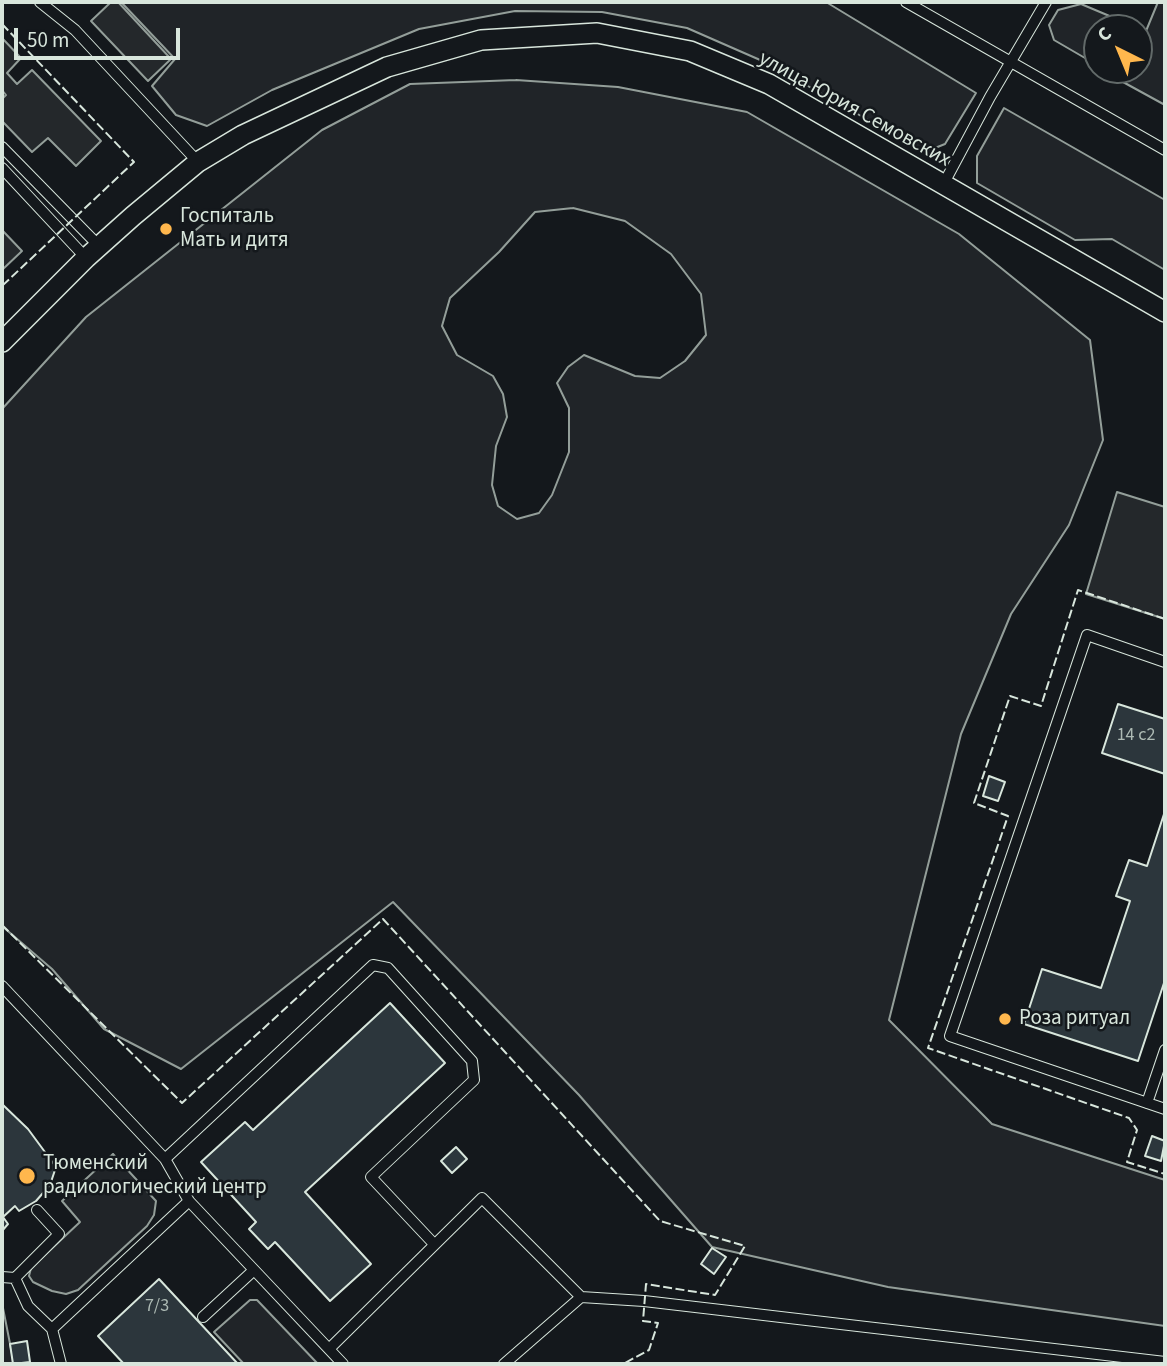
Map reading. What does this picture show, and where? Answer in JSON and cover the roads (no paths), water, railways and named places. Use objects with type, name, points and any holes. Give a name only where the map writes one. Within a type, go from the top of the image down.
[{"type":"street","name":"улица Юрия Семовских","points":[[2,342],[92,252],[198,162],[243,135],[387,67],[481,40],[597,33],[690,51],[769,84],[1165,312]]},
{"type":"lane","points":[[40,2],[75,30],[198,162]]},
{"type":"lane","points":[[906,2],[1165,150]]},
{"type":"lane","points":[[943,185],[1046,2]]},
{"type":"lane","points":[[2,147],[92,252]]},
{"type":"lane","points":[[2,168],[92,252]]},
{"type":"lane","points":[[1165,662],[1087,635],[950,1036],[1165,1109]]},
{"type":"lane","points":[[165,1159],[373,965],[388,968],[472,1061],[474,1080],[371,1177],[435,1244]]},
{"type":"lane","points":[[2,986],[165,1159],[189,1201],[343,1364]]},
{"type":"lane","points":[[1147,1103],[1165,1050]]},
{"type":"lane","points":[[330,1348],[482,1198],[581,1297],[644,1301],[1165,1362]]},
{"type":"lane","points":[[52,1329],[189,1201]]},
{"type":"lane","points":[[2,1277],[15,1278],[59,1234],[37,1210]]},
{"type":"lane","points":[[203,1317],[254,1270]]},
{"type":"lane","points":[[15,1278],[28,1306],[52,1329],[61,1364]]},
{"type":"lane","points":[[504,1364],[581,1297]]},
{"type":"place","name":"Госпиталь Мать и дитя","points":[[166,229]]},
{"type":"place","name":"Роза ритуал","points":[[1005,1019]]},
{"type":"place","name":"Тюменский радиологический центр","points":[[27,1176]]}]
